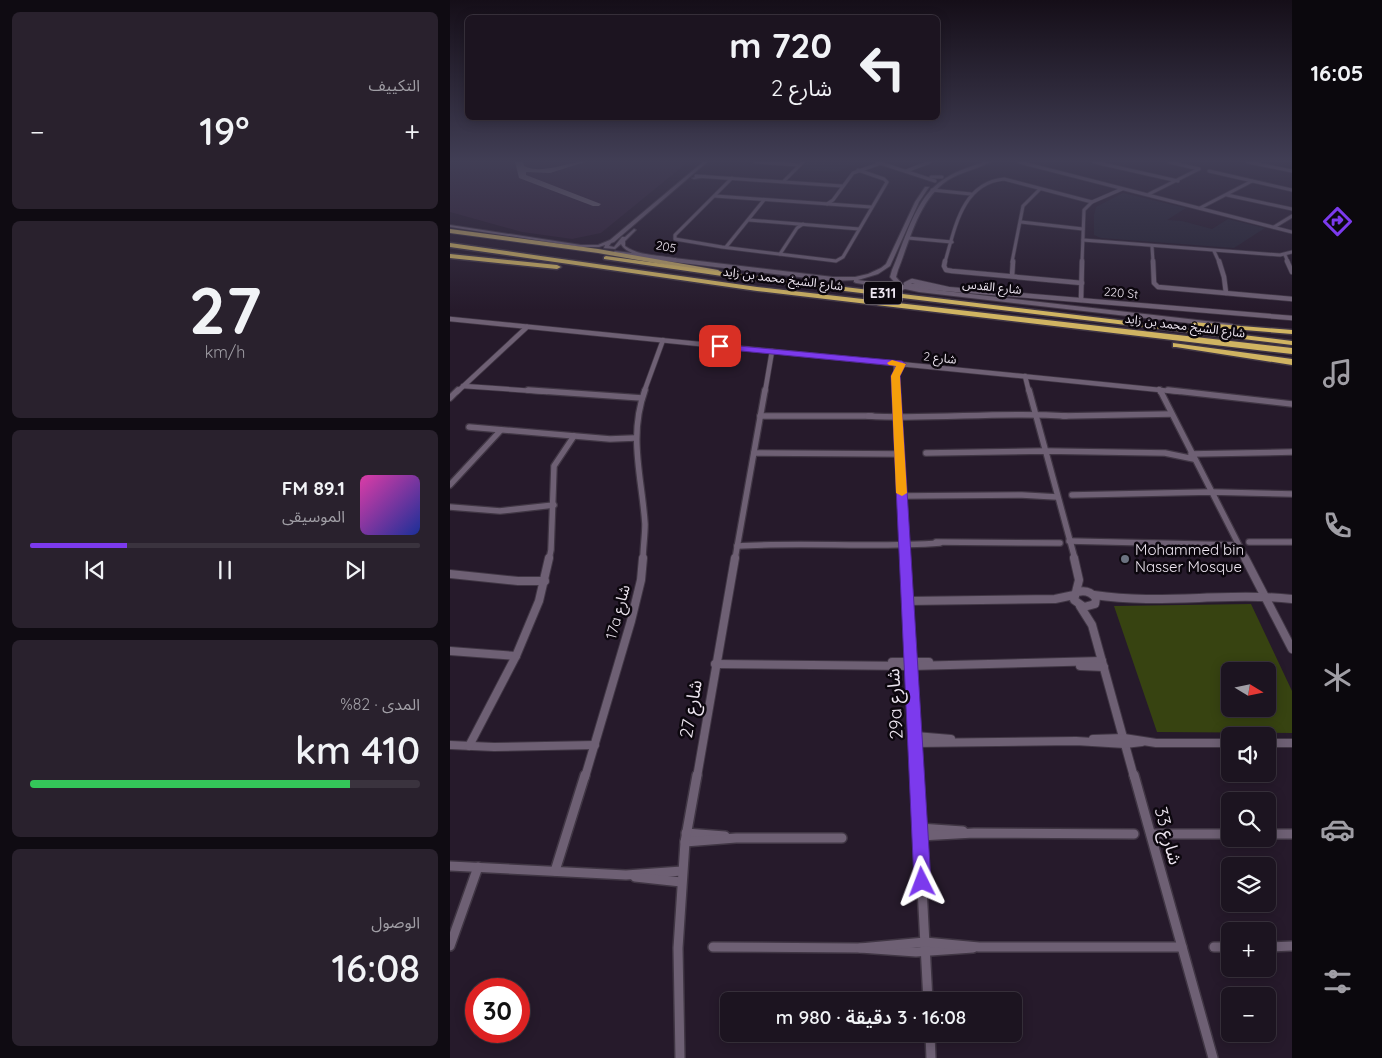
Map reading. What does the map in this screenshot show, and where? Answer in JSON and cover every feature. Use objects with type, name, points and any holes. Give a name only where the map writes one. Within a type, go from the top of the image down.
[{"type":"highway","points":[[450,228],[729,275]]},
{"type":"highway","name":"شارع الشيخ محمد بن زايد","points":[[450,237],[729,275],[1292,343]]},
{"type":"highway","name":"شارع الشيخ محمد بن زايد","points":[[450,244],[757,289],[1292,351]]},
{"type":"highway","points":[[450,252],[557,267]]},
{"type":"highway","points":[[450,256],[662,278],[692,279]]},
{"type":"highway","points":[[1037,311],[1292,332]]},
{"type":"highway","points":[[1034,322],[1292,362]]},
{"type":"main road","points":[[895,270],[888,278],[881,279],[876,277],[888,267],[913,211]]},
{"type":"main road","points":[[911,289],[896,282],[893,277],[920,211]]},
{"type":"main road","points":[[598,252],[833,279],[857,278],[876,273],[886,267],[892,257]]},
{"type":"main road","name":"شارع القدس","points":[[833,279],[1250,328]]},
{"type":"street","points":[[627,236],[615,248],[606,247],[648,211]]},
{"type":"street","name":"205","points":[[655,211],[627,236],[623,244],[628,250],[682,261]]},
{"type":"street","points":[[699,211],[674,238],[724,247],[830,260],[840,260],[869,211]]},
{"type":"street","points":[[724,247],[756,211]]},
{"type":"street","points":[[963,211],[944,266],[946,270],[1082,282]]},
{"type":"street","points":[[1010,276],[1022,211]]},
{"type":"street","points":[[1081,297],[1084,211]]},
{"type":"street","points":[[1211,211],[1273,227],[1279,226],[1292,216]]},
{"type":"street","points":[[748,220],[799,226],[859,229]]},
{"type":"street","points":[[1020,223],[1083,228]]},
{"type":"street","points":[[778,254],[799,226]]},
{"type":"street","points":[[1279,226],[1292,232]]},
{"type":"street","points":[[450,228],[588,247],[607,244],[620,235]]},
{"type":"street","points":[[908,238],[952,242]]},
{"type":"street","points":[[1083,241],[1216,251],[1287,254],[1287,261],[1292,272]]},
{"type":"street","points":[[1150,246],[1156,286],[1167,289],[1292,299]]},
{"type":"street","points":[[1216,251],[1227,287],[1232,294]]},
{"type":"street","name":"220 St","points":[[948,289],[914,281],[906,284],[911,286],[948,289],[1072,299],[1081,297],[1091,300],[1292,318]]},
{"type":"street","points":[[1226,293],[1227,287]]},
{"type":"street","name":"شارع 2","points":[[450,319],[1292,404]]},
{"type":"street","points":[[450,398],[525,327]]},
{"type":"street","name":"17a شارع","points":[[556,871],[637,600],[644,561],[645,526],[635,438],[637,415],[659,354],[666,341]]},
{"type":"street","name":"شارع 27","points":[[680,1058],[678,948],[685,838],[760,416],[774,352]]},
{"type":"street","name":"29a شارع","points":[[899,364],[896,376],[928,992]]},
{"type":"street","points":[[1027,376],[1035,416],[1079,575],[1091,594],[1094,605]]},
{"type":"street","points":[[463,386],[642,398]]},
{"type":"street","points":[[1162,390],[1167,406],[1292,649]]},
{"type":"street","points":[[760,416],[1172,415]]},
{"type":"street","points":[[469,427],[610,439],[635,438]]},
{"type":"street","points":[[450,485],[501,430]]},
{"type":"street","points":[[469,746],[532,621],[545,581],[551,550],[554,466],[560,454],[574,436]]},
{"type":"street","points":[[926,453],[1045,452],[1192,455],[1225,452],[1292,452]]},
{"type":"street","points":[[754,453],[900,453]]},
{"type":"street","points":[[902,494],[1057,495]]},
{"type":"street","points":[[1072,495],[1292,494]]},
{"type":"street","points":[[450,507],[500,511],[554,505]]},
{"type":"street","points":[[1249,542],[1292,542]]},
{"type":"street","points":[[737,544],[1060,543]]},
{"type":"street","points":[[1070,543],[1237,543]]},
{"type":"street","points":[[450,574],[518,581],[545,581]]},
{"type":"street","points":[[1076,594],[1079,575]]},
{"type":"street","points":[[907,598],[1055,599],[1076,594],[1091,594],[1119,599],[1291,599]]},
{"type":"street","name":"شارع 33","points":[[1076,594],[1074,600],[1091,622],[1213,1058]]},
{"type":"street","points":[[1055,599],[1087,607],[1119,599]]},
{"type":"street","name":"شارع 33","points":[[1091,622],[1094,605]]},
{"type":"street","points":[[450,651],[516,656]]},
{"type":"street","points":[[715,664],[1103,664]]},
{"type":"street","points":[[915,740],[1221,743]]},
{"type":"street","points":[[1276,743],[1292,743]]},
{"type":"street","points":[[450,745],[595,745]]},
{"type":"street","points":[[920,832],[1134,834]]},
{"type":"street","points":[[1151,834],[1221,834]]},
{"type":"street","points":[[1276,834],[1292,834]]},
{"type":"street","points":[[685,838],[842,838]]},
{"type":"street","points":[[450,866],[626,875],[681,882]]},
{"type":"street","points":[[450,946],[478,867]]},
{"type":"street","points":[[626,875],[682,871]]},
{"type":"street","points":[[1276,947],[1292,946]]},
{"type":"street","points":[[713,947],[860,948],[882,951],[926,947],[959,950],[979,947],[1182,947]]},
{"type":"street","points":[[1214,947],[1221,947]]},
{"type":"street","points":[[930,1042],[931,1058]]},
{"type":"shaded area","points":[[628,211],[601,233],[572,239],[522,232],[450,212]]},
{"type":"shaded area","points":[[1095,211],[1181,211],[1167,220],[1182,221],[1212,229],[1228,219],[1265,228],[1234,248],[1101,238],[1094,235]]},
{"type":"green space","points":[[1251,604],[1292,691],[1292,733],[1276,733],[1276,727],[1221,727],[1221,732],[1157,732],[1114,606]]},
{"type":"slow traffic","points":[[892,363],[902,364],[896,376],[902,493]]},
{"type":"place","name":"Mohammed bin Nasser Mosque","points":[[1125,559]]},
{"type":"route","points":[[720,346],[902,364],[896,376],[922,882]]}]
